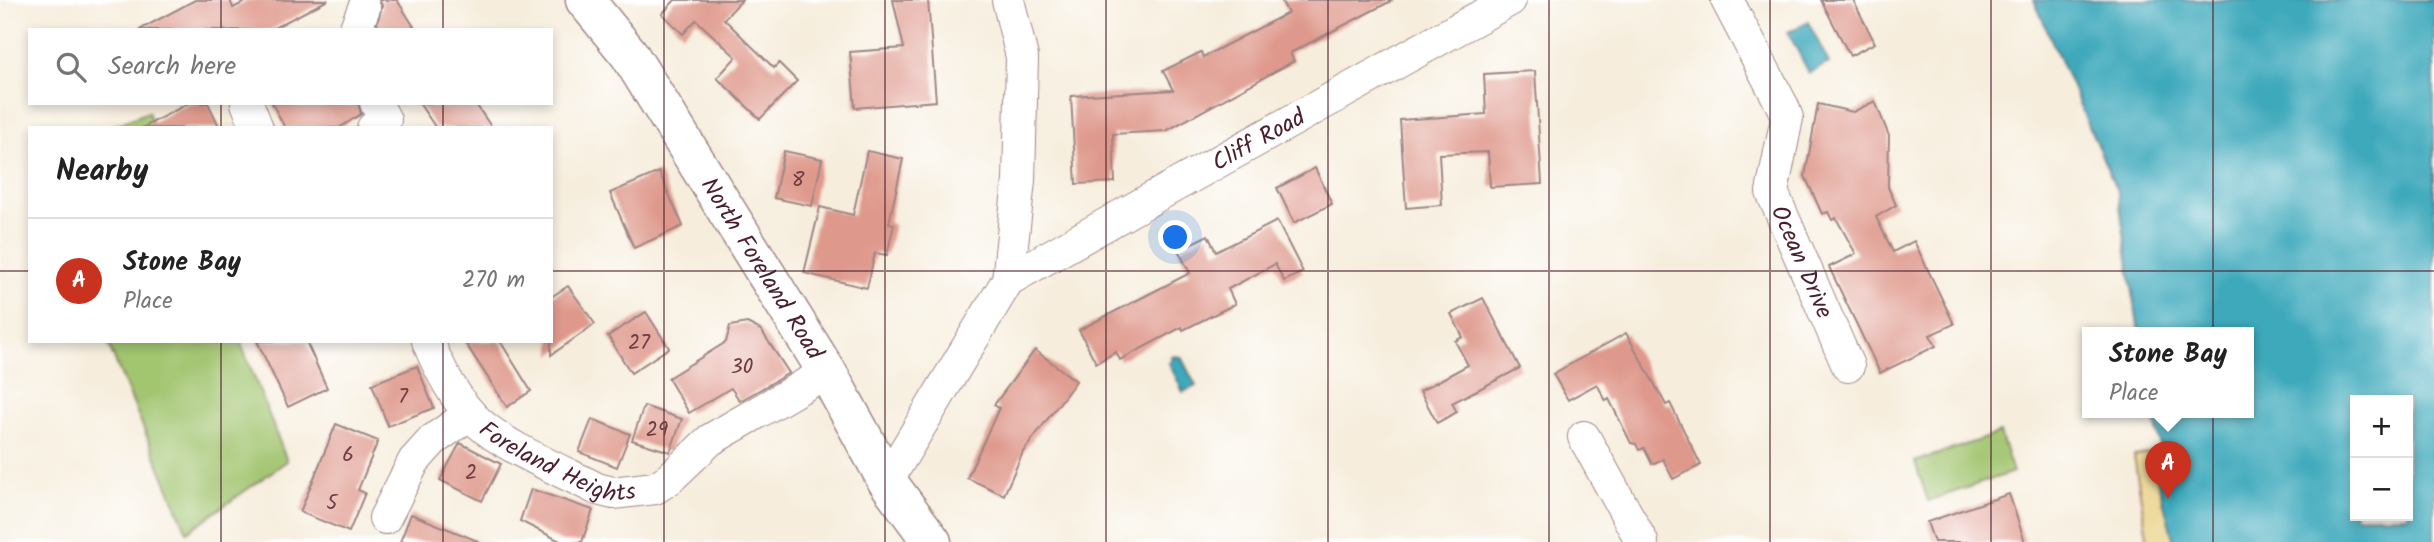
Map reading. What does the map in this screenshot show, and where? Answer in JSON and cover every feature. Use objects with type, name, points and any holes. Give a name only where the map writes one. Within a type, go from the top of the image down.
[{"type":"main road","name":"North Foreland Road","points":[[585,0],[628,54],[827,372],[887,481],[932,542]]},
{"type":"street","points":[[887,481],[1008,280],[1019,181],[1023,57],[1008,0]]},
{"type":"street","name":"Cliff Road","points":[[1008,280],[1510,0]]},
{"type":"street","name":"Ocean Drive","points":[[1727,0],[1787,118],[1772,192],[1848,366]]},
{"type":"street","points":[[248,105],[256,126]]},
{"type":"street","name":"Foreland Heights","points":[[429,343],[433,356],[470,414],[492,434],[597,489],[613,493],[655,488],[669,479],[710,440],[827,372]]},
{"type":"street","points":[[385,518],[414,461],[433,440],[470,414]]},
{"type":"street","points":[[1584,437],[1642,542]]},
{"type":"green space","points":[[148,112],[153,126],[113,126]]},
{"type":"green space","points":[[108,343],[241,343],[287,461],[187,532]]},
{"type":"green space","points":[[2000,433],[2013,472],[1928,501],[1915,462]]},
{"type":"sand","points":[[2167,450],[2222,542],[2148,542],[2134,456]]},
{"type":"water","points":[[2034,0],[2434,0],[2434,542],[2174,542],[2154,467],[2160,447],[2155,418],[2254,418],[2254,327],[2138,327],[2118,193]]},
{"type":"water","points":[[1808,22],[1829,63],[1809,73],[1788,32]]},
{"type":"water","points":[[1172,356],[1181,357],[1196,386],[1183,392],[1169,363]]},
{"type":"building","points":[[195,0],[230,0],[233,8],[249,0],[328,0],[274,28],[143,28]]},
{"type":"building","points":[[380,0],[397,0],[415,28],[380,28],[377,24],[382,6]]},
{"type":"building","points":[[675,0],[742,0],[724,19],[774,68],[779,63],[797,81],[760,119],[717,78],[736,57],[696,20],[683,34],[662,14]]},
{"type":"building","points":[[893,0],[928,0],[936,101],[855,108],[850,52],[904,48]]},
{"type":"building","points":[[1281,0],[1393,0],[1290,53],[1294,61],[1166,131],[1113,134],[1115,182],[1076,184],[1071,96],[1173,90],[1163,71],[1201,52],[1203,57],[1288,13]]},
{"type":"building","points":[[1821,0],[1853,0],[1875,43],[1850,56]]},
{"type":"building","points":[[1535,71],[1542,184],[1490,187],[1488,152],[1439,154],[1442,205],[1406,208],[1400,120],[1486,114],[1484,74]]},
{"type":"building","points":[[1875,101],[1889,136],[1888,187],[1896,205],[1876,217],[1893,252],[1914,241],[1954,324],[1930,335],[1936,346],[1880,373],[1829,267],[1856,254],[1836,218],[1832,220],[1828,212],[1822,214],[1805,176],[1818,104],[1853,112]]},
{"type":"building","points":[[185,105],[209,105],[219,126],[146,126]]},
{"type":"building","points":[[273,105],[359,105],[361,114],[342,126],[284,126]]},
{"type":"building","points":[[420,105],[476,105],[491,126],[435,126]]},
{"type":"building","points":[[784,151],[822,159],[812,206],[774,198]]},
{"type":"building","points":[[867,151],[903,159],[889,223],[894,224],[887,255],[875,253],[867,288],[804,273],[820,207],[853,215]]},
{"type":"building","points":[[1315,168],[1332,204],[1294,223],[1277,188]]},
{"type":"building","points":[[659,172],[683,226],[634,248],[610,193]]},
{"type":"building","points":[[1277,221],[1303,272],[1284,281],[1275,264],[1228,289],[1235,304],[1183,330],[1182,327],[1120,360],[1116,352],[1096,363],[1079,330],[1190,273],[1178,250],[1208,235],[1216,252]]},
{"type":"building","points":[[568,286],[595,324],[551,355],[553,343],[553,296]]},
{"type":"building","points":[[1483,298],[1520,368],[1452,403],[1457,412],[1437,423],[1420,391],[1468,365],[1455,341],[1463,337],[1451,314]]},
{"type":"building","points":[[646,312],[669,348],[631,373],[608,336]]},
{"type":"building","points":[[747,323],[761,330],[789,373],[740,401],[731,388],[689,413],[668,378],[726,342],[730,326]]},
{"type":"building","points":[[1626,333],[1666,405],[1670,403],[1701,465],[1673,479],[1663,459],[1652,464],[1644,448],[1639,450],[1636,444],[1631,443],[1609,399],[1606,401],[1597,384],[1568,400],[1553,374]]},
{"type":"building","points":[[258,343],[307,343],[327,388],[288,407]]},
{"type":"building","points":[[465,343],[501,343],[531,391],[507,407]]},
{"type":"building","points":[[1035,350],[1076,381],[1023,452],[1004,495],[967,478],[999,408],[994,405]]},
{"type":"building","points":[[417,366],[434,408],[388,426],[372,384]]},
{"type":"building","points":[[644,406],[682,419],[670,452],[632,440]]},
{"type":"building","points":[[592,419],[630,434],[617,467],[579,452]]},
{"type":"building","points":[[336,424],[378,441],[358,490],[365,493],[349,532],[300,512]]},
{"type":"building","points":[[460,443],[501,464],[482,501],[440,480]]},
{"type":"building","points":[[531,489],[593,510],[582,542],[562,542],[520,521]]},
{"type":"building","points":[[2009,494],[2025,542],[1934,542],[1927,522]]},
{"type":"building","points":[[411,514],[478,541],[400,542]]},
{"type":"place","name":"Stone Bay","points":[[2168,499]]}]
